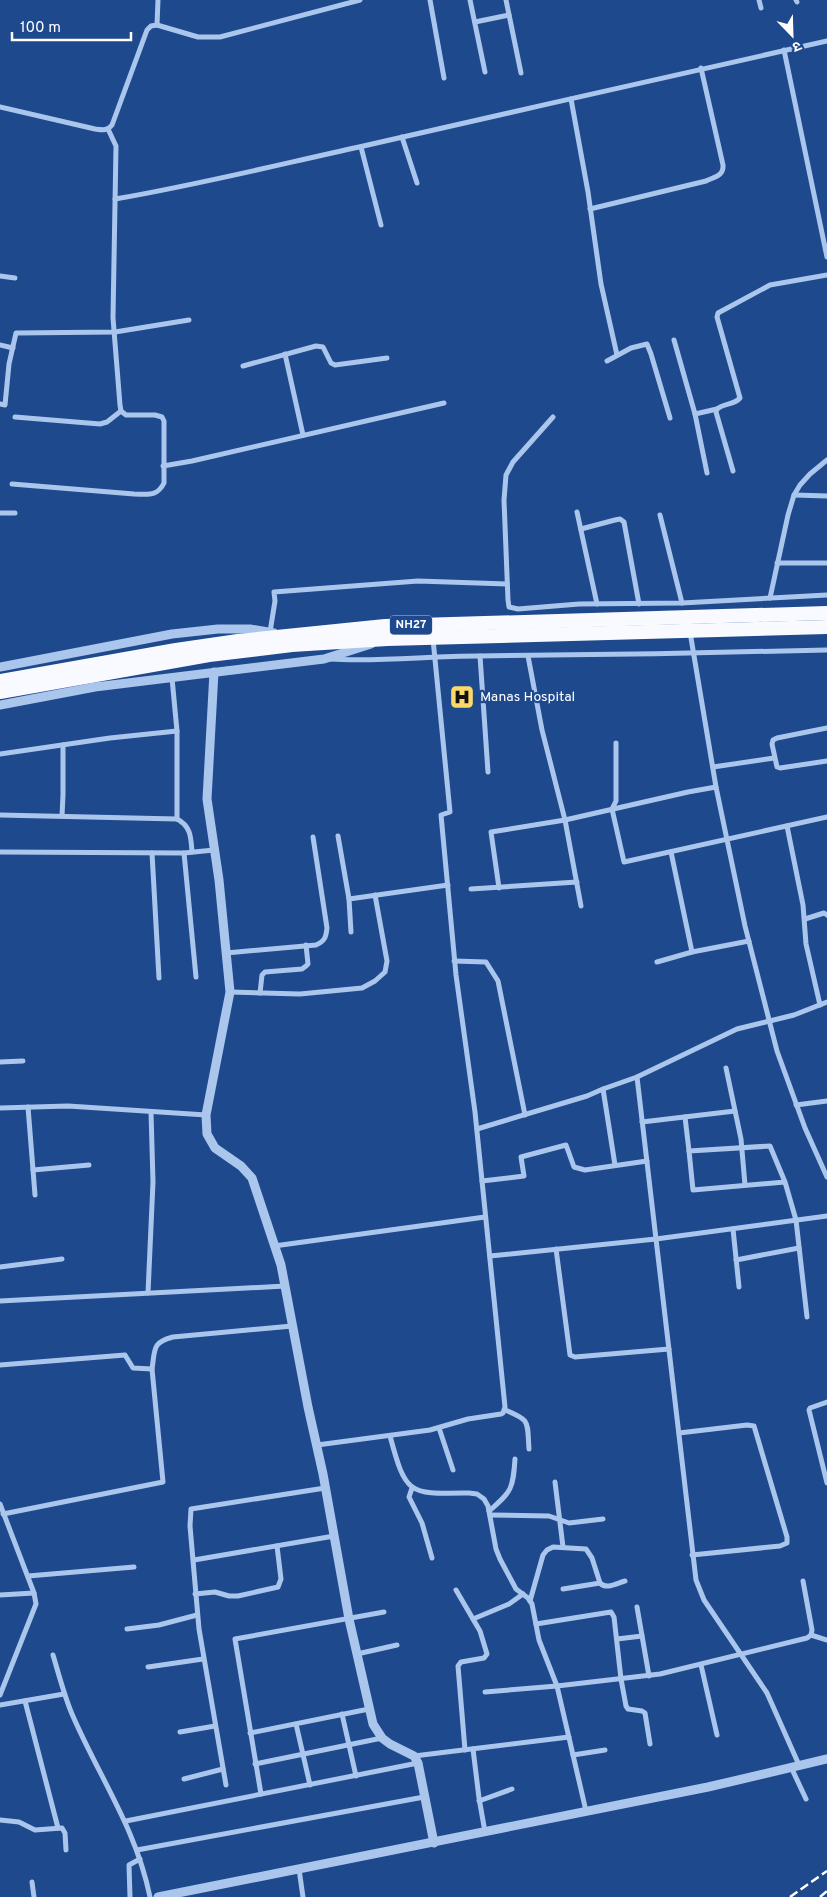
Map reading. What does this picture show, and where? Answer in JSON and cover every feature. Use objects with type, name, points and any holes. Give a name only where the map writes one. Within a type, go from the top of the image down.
[{"type":"highway","name":"NH27","points":[[0,682],[176,650],[292,635],[385,626],[827,613]]},
{"type":"highway","name":"NH27","points":[[0,692],[209,654],[292,645],[388,638],[827,627]]},
{"type":"street","points":[[157,25],[158,0]]},
{"type":"street","points":[[0,107],[95,129],[108,129],[112,125],[147,30],[152,26],[157,25],[198,37],[220,37],[360,0]]},
{"type":"street","points":[[430,0],[444,78]]},
{"type":"street","points":[[470,0],[485,72]]},
{"type":"street","points":[[506,0],[521,73]]},
{"type":"street","points":[[760,0],[761,8]]},
{"type":"street","points":[[475,22],[509,15]]},
{"type":"street","points":[[115,199],[171,190],[827,41]]},
{"type":"street","points":[[784,50],[827,257]]},
{"type":"street","points":[[590,209],[706,180],[721,174],[724,170],[702,68]]},
{"type":"street","points":[[570,99],[606,312],[617,355]]},
{"type":"street","points":[[12,484],[154,494],[160,491],[164,483],[164,421],[162,417],[156,415],[126,415],[121,411],[115,332],[116,146],[108,129]]},
{"type":"street","points":[[402,138],[417,183]]},
{"type":"street","points":[[361,147],[381,225]]},
{"type":"street","points":[[695,414],[737,401],[740,398],[717,317],[718,313],[770,285],[827,275]]},
{"type":"street","points":[[0,276],[15,278]]},
{"type":"street","points":[[0,404],[5,405],[16,333],[115,332],[189,320]]},
{"type":"street","points":[[674,340],[695,414],[707,473]]},
{"type":"street","points":[[607,361],[638,345],[647,344],[670,418]]},
{"type":"street","points":[[0,345],[13,348]]},
{"type":"street","points":[[243,366],[316,346],[323,347],[331,363],[340,365],[387,358]]},
{"type":"street","points":[[286,354],[303,435]]},
{"type":"street","points":[[163,466],[444,403]]},
{"type":"street","points":[[717,408],[733,471]]},
{"type":"street","points":[[16,417],[100,424],[107,422],[121,411]]},
{"type":"street","points":[[510,621],[504,500],[506,475],[513,462],[552,417]]},
{"type":"street","points":[[770,598],[794,495],[810,474],[827,460]]},
{"type":"street","points":[[794,495],[827,496]]},
{"type":"street","points":[[577,512],[597,604]]},
{"type":"street","points":[[0,513],[15,513]]},
{"type":"street","points":[[660,515],[682,603]]},
{"type":"street","points":[[581,529],[620,519],[624,522],[639,604]]},
{"type":"street","points":[[778,563],[827,563]]},
{"type":"street","points":[[270,632],[275,601],[274,592],[418,581],[507,584]]},
{"type":"street","points":[[510,607],[518,609],[597,604],[682,603],[827,595]]},
{"type":"street","points":[[0,667],[172,634],[218,629],[250,629],[292,635]]},
{"type":"street","points":[[690,630],[716,787],[749,941],[769,1022],[804,1128],[827,1177]]},
{"type":"street","points":[[432,637],[450,812],[441,816],[454,961],[477,1129],[505,1410]]},
{"type":"street","points":[[324,659],[388,638]]},
{"type":"street","points":[[0,706],[95,687],[324,659],[354,661],[433,656],[827,650]]},
{"type":"street","points":[[480,656],[488,772]]},
{"type":"street","points":[[528,656],[542,730],[565,820],[581,906]]},
{"type":"street","points":[[214,672],[207,799],[230,992],[206,1115],[207,1134],[215,1148],[240,1166],[252,1178],[281,1265],[349,1619],[369,1709],[373,1724],[382,1738],[416,1759],[434,1842]]},
{"type":"street","points":[[172,678],[177,731],[177,819]]},
{"type":"street","points":[[827,728],[777,738],[773,740],[772,744],[774,758],[777,767],[780,768],[827,761]]},
{"type":"street","points":[[0,754],[177,731]]},
{"type":"street","points":[[616,743],[616,801],[612,809],[624,862],[827,817]]},
{"type":"street","points":[[62,816],[63,745]]},
{"type":"street","points":[[713,767],[774,758]]},
{"type":"street","points":[[499,888],[491,832],[565,820],[716,787]]},
{"type":"street","points":[[0,815],[177,819],[185,823],[191,836],[192,852]]},
{"type":"street","points":[[787,826],[804,920],[805,936],[820,1005]]},
{"type":"street","points":[[338,836],[350,899],[351,932]]},
{"type":"street","points":[[226,953],[316,945],[323,942],[327,928],[313,837]]},
{"type":"street","points":[[0,852],[184,853],[214,850]]},
{"type":"street","points":[[671,852],[692,952]]},
{"type":"street","points":[[152,853],[159,978]]},
{"type":"street","points":[[184,853],[196,977]]},
{"type":"street","points":[[472,890],[577,882]]},
{"type":"street","points":[[350,899],[448,885]]},
{"type":"street","points":[[230,992],[300,994],[362,988],[375,981],[385,972],[387,960],[375,895]]},
{"type":"street","points":[[804,920],[824,913],[827,914]]},
{"type":"street","points":[[657,962],[692,952],[749,941]]},
{"type":"street","points":[[260,993],[262,975],[266,972],[302,969],[308,964],[306,946]]},
{"type":"street","points":[[454,961],[486,962],[498,981],[525,1115]]},
{"type":"street","points":[[477,1129],[587,1096],[637,1077],[737,1029],[769,1022],[827,1002]]},
{"type":"street","points":[[0,1062],[23,1061]]},
{"type":"street","points":[[726,1068],[742,1148],[746,1185]]},
{"type":"street","points":[[637,1077],[696,1580],[700,1592],[772,1703],[806,1799]]},
{"type":"street","points":[[603,1089],[615,1165]]},
{"type":"street","points":[[796,1105],[827,1101]]},
{"type":"street","points":[[0,1108],[68,1106],[206,1115]]},
{"type":"street","points":[[28,1107],[35,1194]]},
{"type":"street","points":[[642,1122],[735,1111]]},
{"type":"street","points":[[148,1293],[153,1182],[151,1112]]},
{"type":"street","points":[[685,1117],[693,1190],[785,1182]]},
{"type":"street","points":[[482,1181],[524,1176],[521,1157],[566,1145],[574,1167],[585,1170],[647,1161]]},
{"type":"street","points":[[689,1151],[768,1146],[772,1148],[785,1182],[796,1220],[807,1317]]},
{"type":"street","points":[[33,1170],[89,1165]]},
{"type":"street","points":[[490,1256],[656,1239],[827,1216]]},
{"type":"street","points":[[274,1246],[485,1217]]},
{"type":"street","points":[[733,1229],[739,1287]]},
{"type":"street","points":[[736,1260],[799,1248]]},
{"type":"street","points":[[556,1249],[570,1355],[575,1357],[669,1349]]},
{"type":"street","points":[[0,1267],[62,1259]]},
{"type":"street","points":[[0,1301],[285,1286]]},
{"type":"street","points":[[3,1514],[163,1482],[152,1370],[156,1348],[161,1340],[173,1336],[292,1326]]},
{"type":"street","points":[[0,1365],[125,1356],[133,1368],[152,1370]]},
{"type":"street","points":[[827,1402],[809,1410],[827,1483]]},
{"type":"street","points":[[317,1445],[439,1428],[468,1419],[500,1414],[505,1410]]},
{"type":"street","points":[[505,1410],[520,1416],[526,1423],[529,1449]]},
{"type":"street","points":[[679,1433],[747,1425],[754,1426],[787,1537],[787,1544],[780,1546],[692,1555]]},
{"type":"street","points":[[439,1428],[453,1470]]},
{"type":"street","points":[[390,1436],[402,1475],[412,1488],[422,1492],[477,1494],[484,1499],[500,1559],[516,1589],[530,1601]]},
{"type":"street","points":[[489,1513],[511,1490],[514,1480],[515,1459]]},
{"type":"street","points":[[555,1482],[563,1547]]},
{"type":"street","points":[[226,1785],[197,1615],[190,1526],[192,1509],[325,1488]]},
{"type":"street","points":[[412,1488],[409,1497],[422,1524],[432,1558]]},
{"type":"street","points":[[0,1504],[34,1592],[36,1604],[35,1611],[0,1696]]},
{"type":"street","points":[[489,1513],[549,1516],[569,1523],[603,1519]]},
{"type":"street","points":[[194,1560],[334,1536]]},
{"type":"street","points":[[195,1594],[215,1592],[229,1596],[238,1596],[278,1587],[281,1579],[277,1546]]},
{"type":"street","points":[[586,1811],[557,1686],[539,1640],[530,1601],[534,1583],[547,1550],[552,1548],[563,1547],[586,1550],[592,1558],[600,1583],[606,1587],[625,1581]]},
{"type":"street","points":[[28,1576],[134,1566]]},
{"type":"street","points":[[803,1582],[811,1635]]},
{"type":"street","points":[[563,1588],[600,1583]]},
{"type":"street","points":[[456,1590],[480,1631],[487,1654],[484,1658],[461,1662],[458,1666],[465,1750]]},
{"type":"street","points":[[0,1595],[34,1592]]},
{"type":"street","points":[[473,1619],[511,1603],[523,1594]]},
{"type":"street","points":[[637,1607],[649,1676]]},
{"type":"street","points":[[261,1794],[235,1639],[384,1612]]},
{"type":"street","points":[[536,1624],[611,1612],[614,1617],[621,1679],[628,1709],[642,1710],[645,1713],[650,1744]]},
{"type":"street","points":[[127,1629],[159,1625],[197,1615]]},
{"type":"street","points":[[484,1692],[649,1676],[742,1655],[807,1638],[811,1635]]},
{"type":"street","points":[[811,1635],[827,1640]]},
{"type":"street","points":[[617,1639],[642,1636]]},
{"type":"street","points":[[357,1654],[397,1645]]},
{"type":"street","points":[[53,1655],[64,1694],[89,1752],[126,1821],[140,1859],[150,1897]]},
{"type":"street","points":[[148,1667],[203,1659]]},
{"type":"street","points":[[701,1665],[717,1735]]},
{"type":"street","points":[[0,1705],[64,1694]]},
{"type":"street","points":[[25,1701],[58,1828]]},
{"type":"street","points":[[250,1733],[369,1709]]},
{"type":"street","points":[[342,1714],[356,1776]]},
{"type":"street","points":[[296,1724],[310,1784]]},
{"type":"street","points":[[180,1732],[216,1726]]},
{"type":"street","points":[[126,1821],[356,1776],[416,1759],[465,1750],[569,1737]]},
{"type":"street","points":[[255,1764],[382,1738]]},
{"type":"street","points":[[472,1749],[479,1801],[486,1832]]},
{"type":"street","points":[[573,1755],[604,1750]]},
{"type":"street","points":[[158,1897],[708,1787],[827,1759]]},
{"type":"street","points":[[184,1779],[223,1769]]},
{"type":"street","points":[[479,1801],[512,1789]]},
{"type":"street","points":[[137,1850],[424,1797]]},
{"type":"street","points":[[0,1820],[19,1822],[35,1830],[58,1828],[64,1830],[66,1850]]},
{"type":"street","points":[[130,1897],[129,1865],[140,1859]]},
{"type":"street","points":[[299,1869],[304,1897]]},
{"type":"street","points":[[32,1882],[34,1897]]},
{"type":"railway","points":[[790,1897],[827,1871]]},
{"type":"railway","points":[[820,1897],[827,1891]]},
{"type":"place","name":"Manas Hospital","points":[[462,697]]}]
